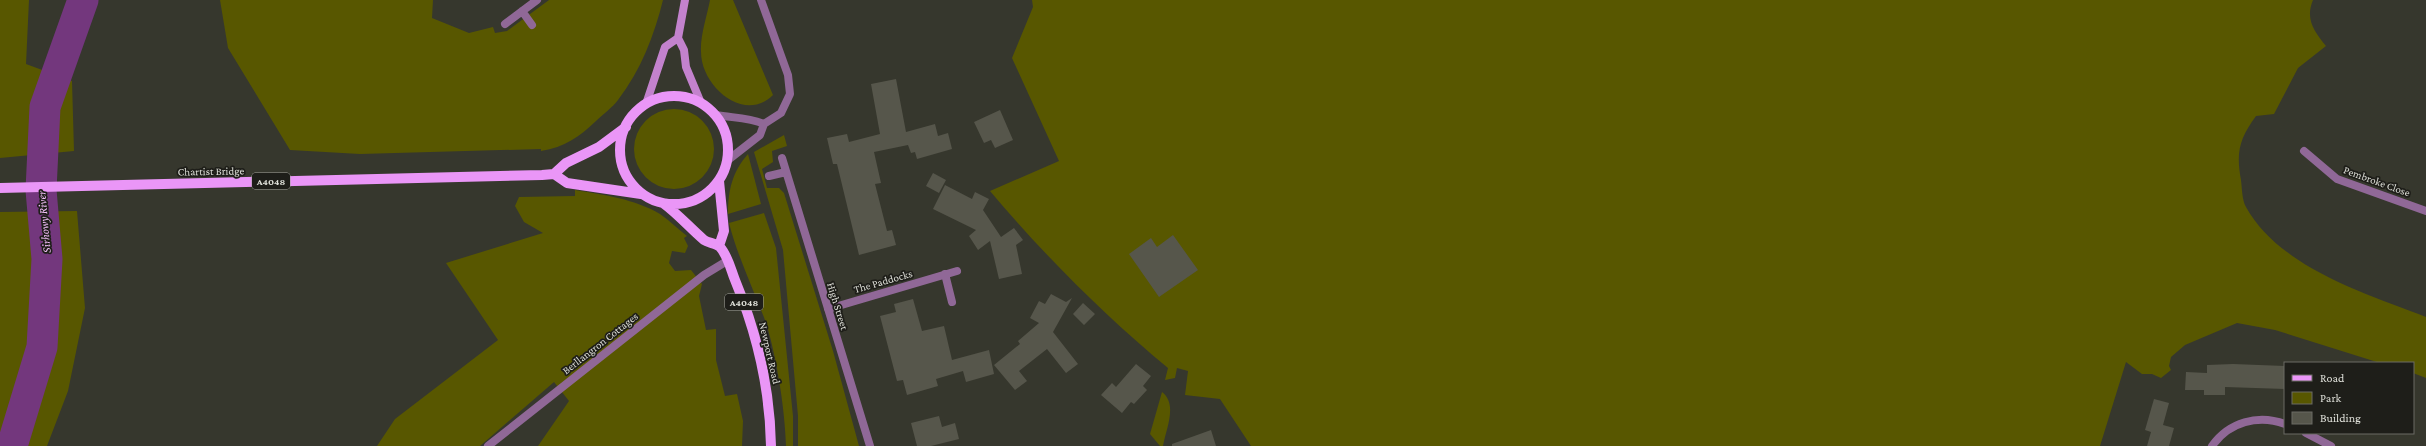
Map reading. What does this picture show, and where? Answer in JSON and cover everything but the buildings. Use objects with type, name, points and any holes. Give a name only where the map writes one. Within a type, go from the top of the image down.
[{"type":"main road","points":[[685,0],[678,38],[684,50],[686,67],[700,103]]},
{"type":"main road","points":[[646,104],[665,47],[678,38]]},
{"type":"main road","points":[[663,203],[679,204],[698,199],[719,181],[728,160],[728,144],[723,126],[716,115],[692,98],[673,95],[656,99],[639,108],[626,127],[620,144],[622,163],[635,189],[663,203],[697,232],[704,240],[720,246],[724,231],[719,181]]},
{"type":"main road","points":[[626,127],[599,147],[566,163],[554,174],[567,183],[643,194]]},
{"type":"main road","name":"Chartist Bridge","points":[[0,188],[554,174]]},
{"type":"main road","name":"Newport Road","points":[[720,246],[728,261],[748,314],[761,359],[771,421],[771,446]]},
{"type":"street","points":[[505,24],[537,0]]},
{"type":"street","points":[[728,160],[760,135],[764,124],[776,118],[785,108],[790,86],[761,0]]},
{"type":"street","points":[[522,11],[532,25]]},
{"type":"street","points":[[716,115],[734,119],[754,119],[764,124]]},
{"type":"street","name":"Pembroke Close","points":[[2304,151],[2337,179],[2426,211]]},
{"type":"street","name":"High Street","points":[[782,158],[870,446]]},
{"type":"street","points":[[769,176],[786,172]]},
{"type":"street","name":"Berllangron Cottages","points":[[488,446],[704,275],[728,261]]},
{"type":"street","name":"The Paddocks","points":[[828,309],[957,271]]},
{"type":"street","points":[[945,274],[952,302]]},
{"type":"street","points":[[2212,446],[2217,439],[2236,425],[2255,419],[2274,420],[2284,424]]},
{"type":"street","points":[[2308,434],[2331,446]]},
{"type":"green space","points":[[0,0],[29,0],[26,64],[72,81],[74,151],[0,158]]},
{"type":"green space","points":[[220,0],[433,0],[432,18],[469,33],[493,27],[495,33],[507,31],[549,0],[663,0],[651,40],[640,65],[626,89],[618,100],[584,132],[564,144],[541,151],[541,149],[360,154],[290,150],[228,48]]},
{"type":"green space","points":[[710,0],[733,0],[773,95],[762,103],[750,105],[737,103],[726,97],[716,88],[708,77],[703,65],[701,46]]},
{"type":"green space","points":[[1032,0],[2313,0],[2310,19],[2315,30],[2326,46],[2298,68],[2274,114],[2256,116],[2242,139],[2239,162],[2244,201],[2246,207],[2261,228],[2280,247],[2302,262],[2351,288],[2426,317],[2426,378],[2414,373],[2414,362],[2377,362],[2275,330],[2237,323],[2185,345],[2171,357],[2169,366],[2171,370],[2161,378],[2152,374],[2142,374],[2126,362],[2100,446],[1251,446],[1220,399],[1185,395],[1188,371],[1177,368],[1175,378],[1165,380],[1168,368],[1144,348],[1075,284],[990,191],[1059,161],[1012,58],[1033,7]]},
{"type":"green space","points":[[666,109],[682,109],[696,116],[707,127],[714,141],[714,157],[711,164],[702,177],[696,182],[682,189],[666,189],[652,182],[641,171],[634,157],[634,141],[641,127],[652,116]]},
{"type":"green space","points":[[784,135],[787,146],[772,151],[773,162],[762,169],[767,188],[779,188],[784,193],[833,351],[859,446],[798,446],[798,416],[783,250],[754,152]]},
{"type":"green space","points":[[748,154],[761,204],[728,214],[732,182],[738,168]]},
{"type":"green space","points":[[575,190],[619,198],[650,209],[667,219],[687,236],[684,238],[688,246],[685,253],[672,251],[669,263],[675,271],[691,270],[702,284],[699,296],[706,330],[716,329],[716,360],[725,396],[737,394],[743,421],[742,446],[538,446],[569,401],[554,382],[480,446],[377,446],[395,419],[498,340],[446,263],[543,233],[524,222],[515,206],[519,197],[575,196]]},
{"type":"green space","points":[[77,211],[85,308],[68,391],[47,446],[0,446],[0,212]]},
{"type":"green space","points":[[764,213],[776,248],[793,416],[793,446],[786,446],[780,384],[774,352],[766,323],[741,261],[729,223]]},
{"type":"green space","points":[[1162,392],[1167,397],[1169,403],[1170,417],[1163,446],[1160,446],[1150,434]]},
{"type":"waterway","name":"Sirhowy River","points":[[12,446],[42,347],[47,259],[41,190],[45,107],[83,0]]}]
